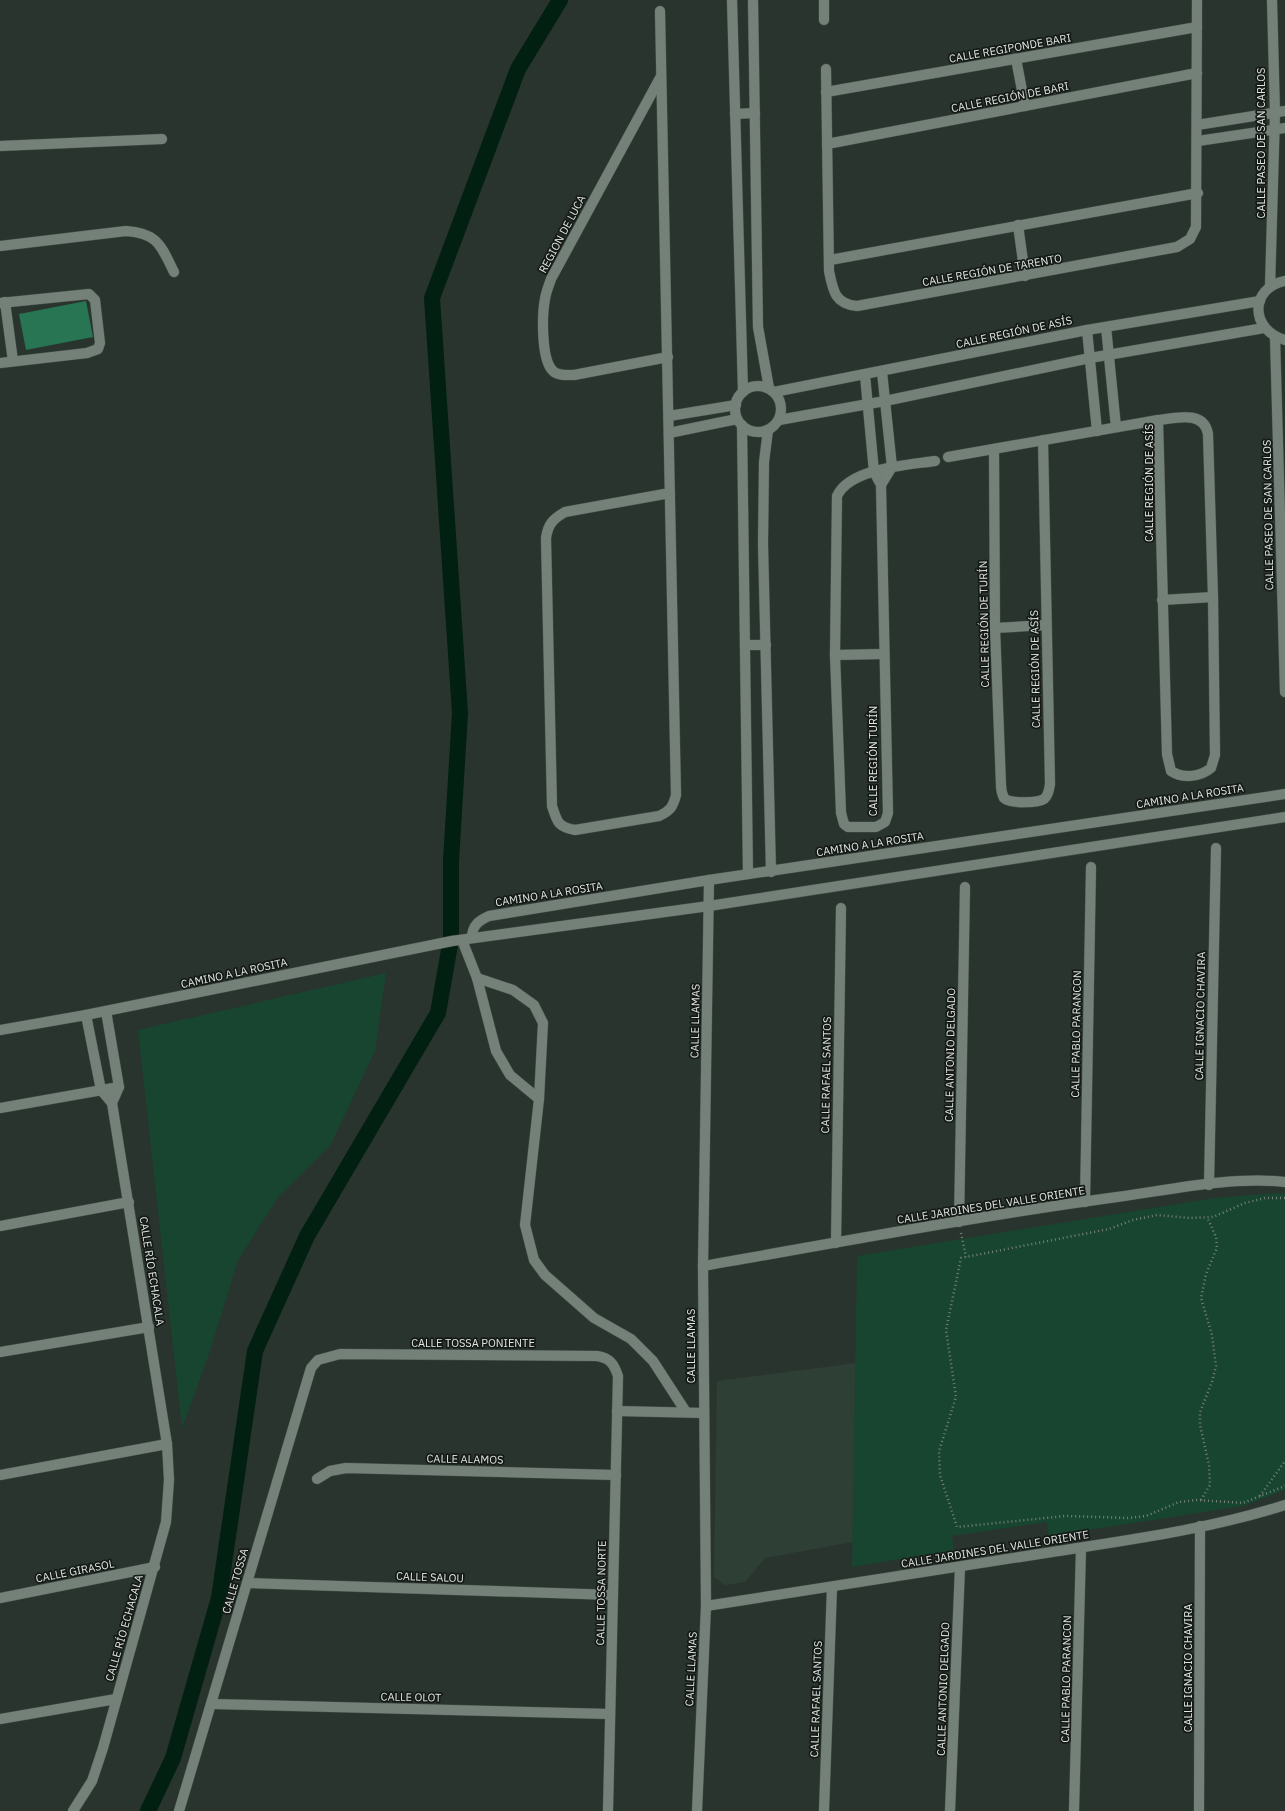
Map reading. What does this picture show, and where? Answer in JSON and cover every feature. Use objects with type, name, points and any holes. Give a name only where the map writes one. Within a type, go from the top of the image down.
[{"type":"street","points":[[732,0],[743,392],[736,405],[740,422],[748,874]]},
{"type":"street","points":[[753,0],[758,327],[772,390],[781,405],[779,420]]},
{"type":"street","points":[[824,0],[824,20]]},
{"type":"street","points":[[830,260],[1198,193],[1197,0]]},
{"type":"street","name":"CALLE PASEO DE SAN CARLOS","points":[[1270,287],[1280,129],[1272,0]]},
{"type":"street","name":"REGION DE LUCA","points":[[660,11],[670,416],[669,433],[676,795],[674,806],[659,816],[575,830],[563,828],[556,820],[552,806],[546,546],[547,527],[552,520],[565,512],[670,493]]},
{"type":"street","name":"CALLE REGIPONDE BARI","points":[[826,92],[1197,27]]},
{"type":"street","points":[[1016,59],[1026,106]]},
{"type":"street","name":"CALLE REGIÓN DE TARENTO","points":[[826,69],[829,271],[835,293],[841,302],[847,305],[857,306],[1177,247],[1190,239],[1196,227],[1198,193]]},
{"type":"street","name":"CALLE REGIÓN DE BARI","points":[[827,144],[1197,73]]},
{"type":"street","name":"REGION DE LUCA","points":[[661,77],[551,279],[545,297],[543,314],[545,351],[548,362],[554,372],[564,375],[574,375],[668,357]]},
{"type":"street","points":[[1197,125],[1280,112]]},
{"type":"street","points":[[735,114],[755,113]]},
{"type":"street","points":[[1198,141],[1280,129]]},
{"type":"street","points":[[0,146],[162,139]]},
{"type":"street","points":[[1018,225],[1024,276]]},
{"type":"street","points":[[0,246],[126,231],[142,232],[155,240],[174,272]]},
{"type":"street","points":[[1280,339],[1264,328],[1260,320],[1260,301],[1270,287],[1285,281]]},
{"type":"street","points":[[0,363],[88,353],[98,349],[100,343],[95,300],[88,294],[81,293],[3,302],[13,361]]},
{"type":"street","name":"CALLE REGIÓN DE ASÍS","points":[[772,390],[882,372],[1087,330],[1260,301]]},
{"type":"street","points":[[1106,327],[1116,428]]},
{"type":"street","points":[[740,422],[749,430],[759,432],[768,430],[779,420],[885,401],[1090,358],[1264,328]]},
{"type":"street","name":"CALLE REGIÓN DE ASÍS","points":[[1087,330],[1097,431]]},
{"type":"street","name":"CALLE PASEO DE SAN CARLOS","points":[[1280,339],[1285,692]]},
{"type":"street","points":[[881,485],[892,468],[882,372]]},
{"type":"street","points":[[865,374],[874,472],[936,461]]},
{"type":"street","points":[[743,392],[755,386],[772,390]]},
{"type":"street","points":[[670,416],[736,405]]},
{"type":"street","name":"CALLE REGIÓN DE ASÍS","points":[[948,457],[1158,420],[1195,418],[1202,421],[1206,427],[1213,598],[1215,755],[1211,768],[1199,775],[1177,775],[1171,771],[1169,764],[1162,600],[1158,420]]},
{"type":"street","points":[[669,433],[740,422]]},
{"type":"street","points":[[768,430],[764,462],[763,536],[771,872]]},
{"type":"street","name":"CALLE REGIÓN DE ASÍS","points":[[1004,798],[1015,802],[1035,802],[1044,799],[1049,793],[1050,784],[1043,440]]},
{"type":"street","name":"CALLE REGIÓN DE TURÍN","points":[[994,449],[995,628],[1001,785],[1004,798]]},
{"type":"street","name":"CALLE REGIÓN TURÍN","points":[[874,472],[881,485],[887,818],[885,822],[876,827],[853,828],[844,824],[841,813],[835,655],[835,505],[841,488],[855,478],[874,472]]},
{"type":"street","points":[[1162,600],[1213,598]]},
{"type":"street","points":[[995,628],[1046,625]]},
{"type":"street","points":[[745,645],[766,645]]},
{"type":"street","points":[[835,655],[883,654]]},
{"type":"street","name":"CAMINO A LA ROSITA","points":[[462,940],[472,930],[475,924],[489,916],[748,874],[771,872],[1285,794]]},
{"type":"street","name":"CAMINO A LA ROSITA","points":[[0,1030],[86,1015],[415,948],[462,940],[708,906],[1285,817]]},
{"type":"street","name":"CALLE IGNACIO CHAVIRA","points":[[1209,1185],[1216,848]]},
{"type":"street","name":"CALLE PABLO PARANCON","points":[[1085,1202],[1091,867]]},
{"type":"street","name":"CALLE LLAMAS","points":[[697,1811],[706,1606],[702,1266],[709,880]]},
{"type":"street","name":"CALLE ANTONIO DELGADO","points":[[959,1222],[965,887]]},
{"type":"street","name":"CALLE RAFAEL SANTOS","points":[[836,1243],[841,908]]},
{"type":"street","points":[[462,940],[477,978],[496,1051],[510,1075],[539,1099]]},
{"type":"street","points":[[477,978],[513,990],[534,1005],[543,1023],[539,1099],[525,1225],[534,1260],[545,1275],[594,1318],[631,1339],[648,1355],[686,1412]]},
{"type":"street","points":[[86,1015],[100,1090],[112,1103],[119,1087],[106,1011]]},
{"type":"street","points":[[0,1108],[119,1087]]},
{"type":"street","name":"CALLE RÍO ECHACALA","points":[[72,1811],[92,1781],[103,1748],[155,1567],[166,1522],[169,1480],[168,1444],[112,1103]]},
{"type":"street","name":"CALLE JARDINES DEL VALLE ORIENTE","points":[[702,1266],[1085,1202],[1209,1185],[1267,1180],[1285,1182]]},
{"type":"street","points":[[0,1226],[129,1202]]},
{"type":"street","points":[[0,1352],[149,1327]]},
{"type":"street","name":"CALLE TOSSA PONIENTE","points":[[318,1360],[340,1354],[597,1356],[606,1358],[615,1365],[618,1376]]},
{"type":"street","name":"CALLE TOSSA","points":[[179,1811],[212,1704],[310,1368],[318,1360]]},
{"type":"street","name":"CALLE TOSSA NORTE","points":[[608,1811],[618,1376]]},
{"type":"street","points":[[618,1411],[704,1413]]},
{"type":"street","points":[[0,1475],[168,1444]]},
{"type":"street","name":"CALLE ALAMOS","points":[[317,1479],[330,1471],[346,1468],[616,1475]]},
{"type":"street","name":"CALLE JARDINES DEL VALLE ORIENTE","points":[[706,1606],[1081,1548],[1200,1526],[1285,1505]]},
{"type":"street","name":"CALLE IGNACIO CHAVIRA","points":[[1199,1811],[1200,1526]]},
{"type":"street","name":"CALLE PABLO PARANCON","points":[[1074,1811],[1081,1548]]},
{"type":"street","name":"CALLE GIRASOL","points":[[0,1598],[155,1567]]},
{"type":"street","name":"CALLE ANTONIO DELGADO","points":[[950,1811],[960,1567]]},
{"type":"street","name":"CALLE SALOU","points":[[247,1582],[613,1595]]},
{"type":"street","name":"CALLE RAFAEL SANTOS","points":[[824,1811],[832,1587]]},
{"type":"street","points":[[0,1719],[116,1699]]},
{"type":"street","name":"CALLE OLOT","points":[[212,1704],[610,1714]]},
{"type":"path","points":[[1285,1198],[1265,1198],[1245,1203],[1213,1217],[1157,1215],[1133,1220],[1109,1229],[961,1258],[946,1330],[956,1397],[939,1451],[940,1475],[957,1527],[1065,1516],[1128,1518],[1146,1516],[1179,1502],[1202,1500],[1243,1503],[1285,1486]]},
{"type":"path","points":[[1202,1500],[1210,1485],[1209,1464],[1200,1424],[1200,1412],[1212,1382],[1216,1366],[1212,1335],[1201,1298],[1206,1274],[1217,1248],[1216,1237],[1207,1217]]},
{"type":"path","points":[[959,1222],[966,1257]]},
{"type":"path","points":[[1260,1496],[1285,1461]]},
{"type":"shaded area","points":[[856,1363],[853,1542],[765,1558],[745,1582],[725,1585],[714,1577],[717,1381]]},
{"type":"green space","points":[[386,973],[375,1051],[330,1146],[279,1196],[238,1260],[208,1357],[182,1428],[138,1030]]},
{"type":"green space","points":[[1278,1193],[1285,1194],[1285,1490],[1243,1506],[1049,1536],[1047,1522],[952,1536],[954,1550],[852,1567],[857,1256],[1214,1198]]},
{"type":"building","points":[[86,301],[93,337],[26,350],[19,314]]},
{"type":"waterway","points":[[148,1811],[173,1758],[219,1598],[255,1351],[307,1236],[438,1013],[451,939],[451,861],[460,713],[432,298],[518,69],[560,0]]}]
